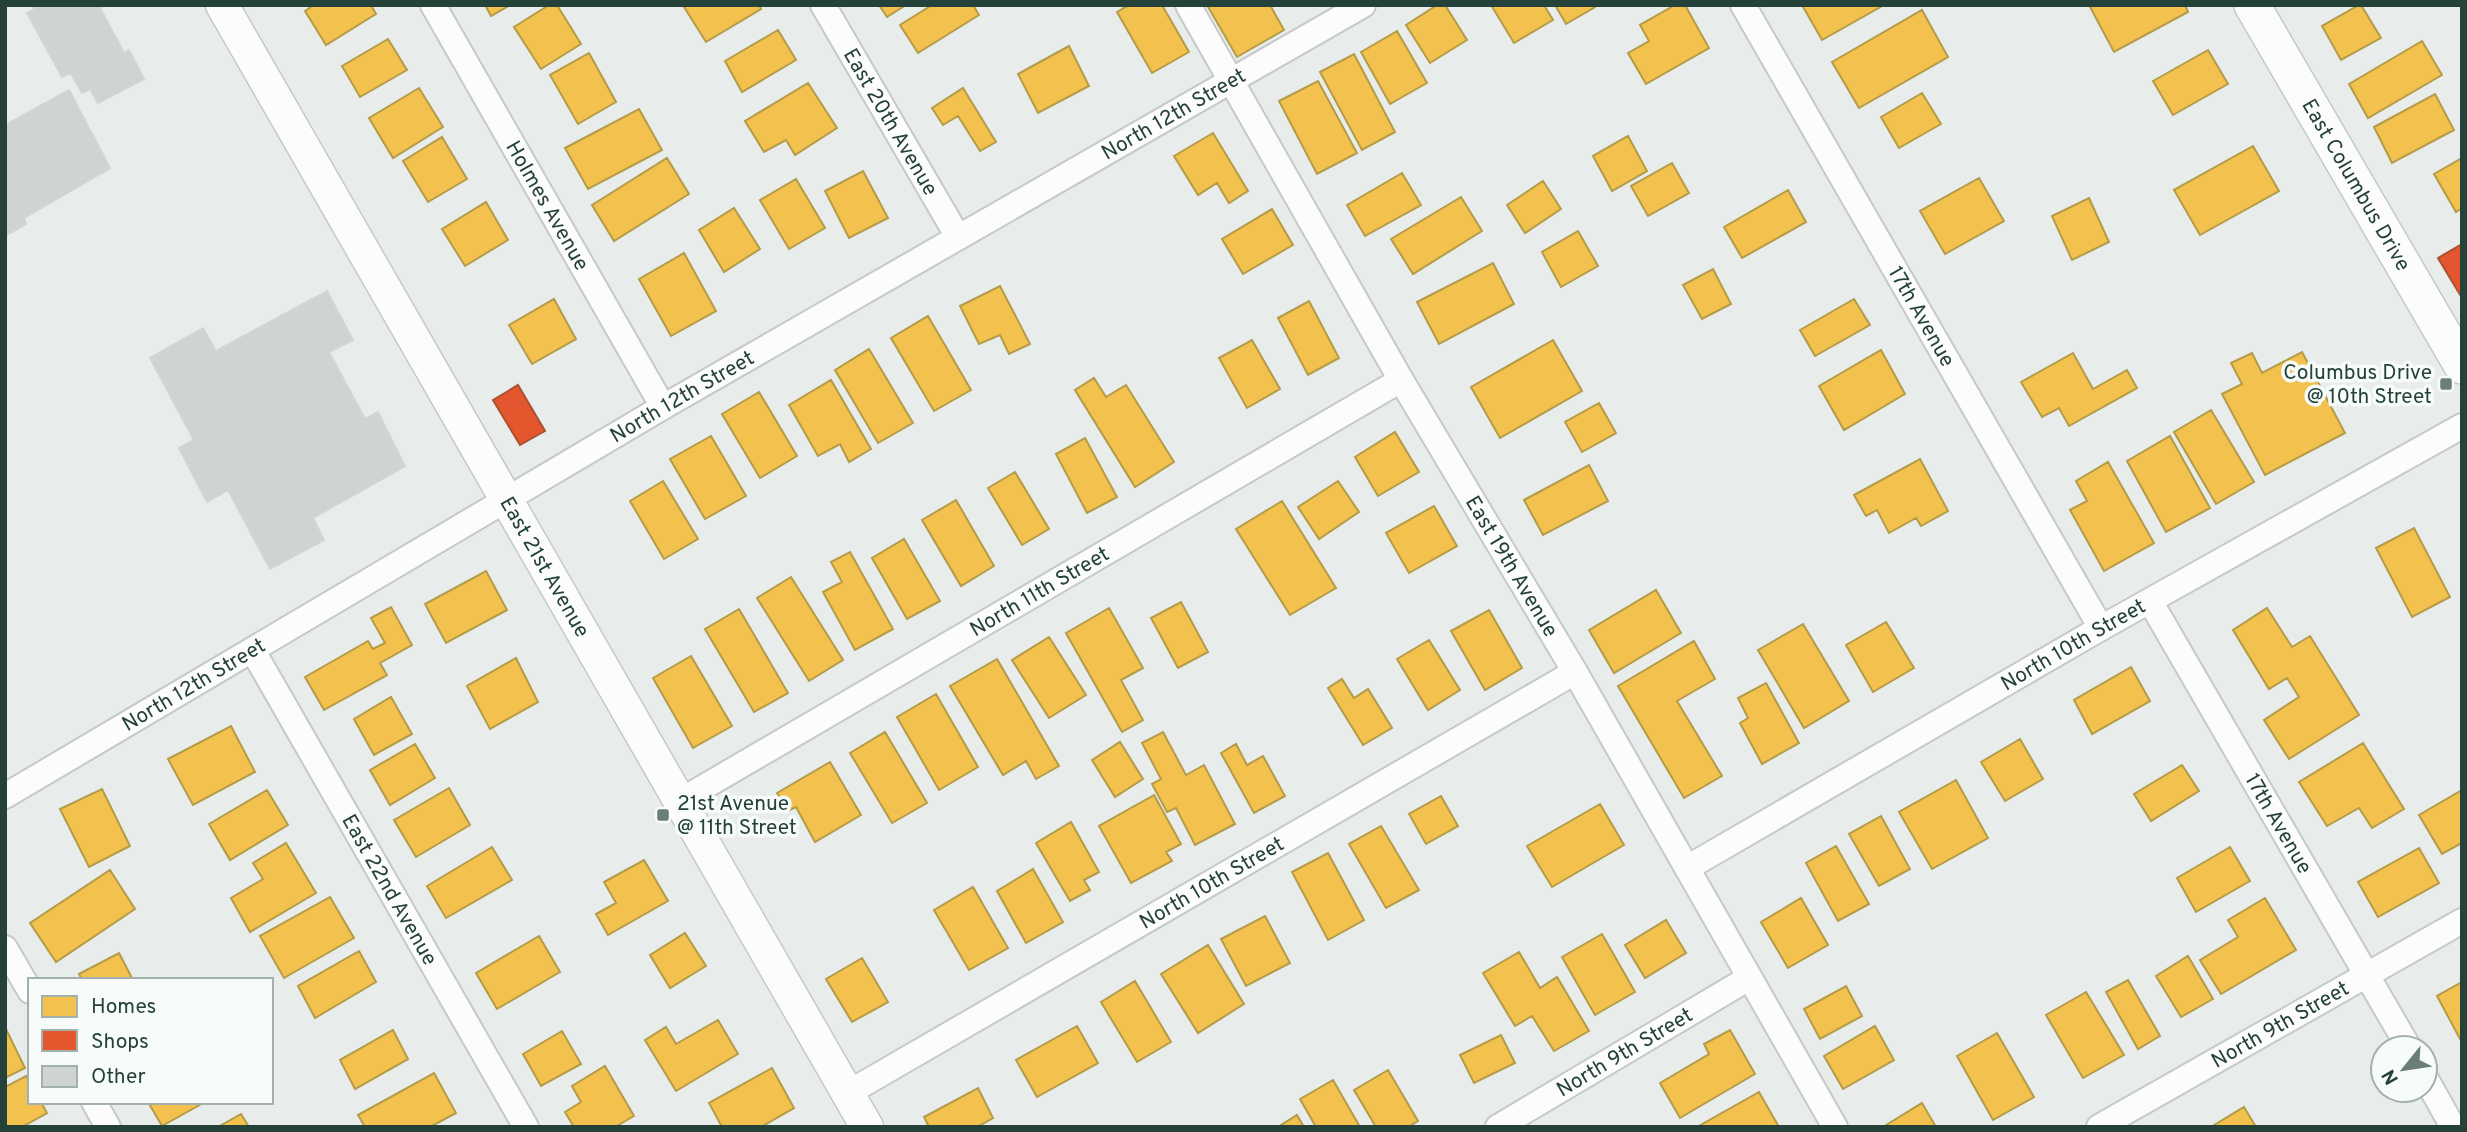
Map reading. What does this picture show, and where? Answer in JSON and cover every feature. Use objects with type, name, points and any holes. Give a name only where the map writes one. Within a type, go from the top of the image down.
[{"type":"main road","name":"East Columbus Drive","points":[[2252,5],[2462,366]]},
{"type":"street","name":"East 21st Avenue","points":[[222,5],[867,1127]]},
{"type":"street","name":"Holmes Avenue","points":[[433,5],[663,407]]},
{"type":"street","name":"East 20th Avenue","points":[[823,5],[958,237]]},
{"type":"street","name":"East 19th Avenue","points":[[1188,5],[1401,380],[1576,673],[1835,1127]]},
{"type":"street","name":"North 12th Street","points":[[5,796],[663,407],[1363,5]]},
{"type":"street","name":"17th Avenue","points":[[1743,5],[2101,628]]},
{"type":"street","name":"North 11th Street","points":[[680,801],[1401,380]]},
{"type":"street","name":"North 10th Street","points":[[1687,868],[2101,628],[2462,426]]},
{"type":"street","name":"17th Avenue","points":[[2150,601],[2401,1034]]},
{"type":"street","name":"East 22nd Avenue","points":[[253,651],[526,1127]]},
{"type":"street","name":"North 10th Street","points":[[848,1093],[1576,673]]},
{"type":"street","name":"North 9th Street","points":[[2099,1127],[2462,921]]},
{"type":"street","points":[[5,948],[28,987]]},
{"type":"street","name":"North 9th Street","points":[[1498,1127],[1749,978]]},
{"type":"street","points":[[2439,1102],[2453,1127]]},
{"type":"street","points":[[95,1104],[108,1127]]},
{"type":"building: Homes","points":[[314,5],[371,5],[376,14],[326,45],[305,11]]},
{"type":"building: Homes","points":[[485,5],[510,5],[491,16]]},
{"type":"building: Homes","points":[[549,5],[557,5],[581,44],[541,69],[514,27]]},
{"type":"building: Homes","points":[[759,5],[761,9],[706,42],[684,7]]},
{"type":"building: Homes","points":[[879,5],[906,5],[887,17]]},
{"type":"building: Homes","points":[[932,5],[973,5],[979,15],[918,53],[900,25]]},
{"type":"building: Homes","points":[[1129,5],[1162,5],[1189,52],[1152,73],[1117,12]]},
{"type":"building: Homes","points":[[1207,5],[1270,5],[1284,30],[1237,57]]},
{"type":"building: Homes","points":[[1437,5],[1445,5],[1467,40],[1430,63],[1406,25]]},
{"type":"building: Homes","points":[[1491,5],[1544,5],[1553,20],[1514,43]]},
{"type":"building: Homes","points":[[1555,5],[1594,5],[1595,7],[1566,24]]},
{"type":"building: Homes","points":[[1675,5],[1685,5],[1709,48],[1646,84],[1628,53],[1649,41],[1640,25]]},
{"type":"building: Homes","points":[[1802,5],[1884,5],[1822,40]]},
{"type":"building: Homes","points":[[2089,5],[2185,5],[2188,12],[2114,52]]},
{"type":"building: Homes","points":[[2359,5],[2381,38],[2341,60],[2322,26]]},
{"type":"building: Homes","points":[[1922,10],[1948,57],[1859,108],[1832,62]]},
{"type":"building: Homes","points":[[778,30],[796,60],[742,92],[725,61]]},
{"type":"building: Homes","points":[[1397,31],[1427,83],[1390,104],[1361,52]]},
{"type":"building: Homes","points":[[388,39],[407,70],[360,97],[342,66]]},
{"type":"building: Homes","points":[[2422,41],[2442,75],[2368,118],[2349,84]]},
{"type":"building: Homes","points":[[1069,46],[1089,86],[1038,113],[1018,74]]},
{"type":"building: Homes","points":[[2208,50],[2228,84],[2173,115],[2153,81]]},
{"type":"building: Homes","points":[[589,53],[616,102],[578,124],[550,75]]},
{"type":"building: Homes","points":[[1354,54],[1395,132],[1362,150],[1320,72]]},
{"type":"building: Homes","points":[[1318,81],[1357,153],[1317,174],[1279,101]]},
{"type":"building: Homes","points":[[808,83],[837,128],[795,155],[786,140],[764,152],[745,121]]},
{"type":"building: Homes","points":[[419,88],[443,127],[393,158],[369,118]]},
{"type":"building: Homes","points":[[963,88],[996,142],[980,151],[958,116],[943,125],[932,108]]},
{"type":"building: Homes","points":[[1922,93],[1941,124],[1899,148],[1881,117]]},
{"type":"building: Homes","points":[[2435,94],[2454,130],[2392,163],[2374,127]]},
{"type":"building: Homes","points":[[639,109],[662,150],[588,189],[565,148]]},
{"type":"building: Homes","points":[[1213,133],[1248,191],[1229,203],[1217,183],[1198,195],[1174,156]]},
{"type":"building: Homes","points":[[1628,136],[1647,171],[1612,191],[1593,156]]},
{"type":"building: Homes","points":[[442,137],[467,179],[428,202],[403,161]]},
{"type":"building: Homes","points":[[2253,146],[2279,191],[2200,235],[2174,190]]},
{"type":"building: Homes","points":[[667,158],[689,194],[614,241],[592,205]]},
{"type":"building: Homes","points":[[2462,158],[2462,208],[2456,212],[2434,174]]},
{"type":"building: Homes","points":[[1672,163],[1689,193],[1648,216],[1631,186]]},
{"type":"building: Homes","points":[[863,171],[888,218],[849,238],[825,191]]},
{"type":"building: Homes","points":[[1402,173],[1421,205],[1365,236],[1347,205]]},
{"type":"building: Homes","points":[[1979,178],[2004,221],[1945,254],[1920,211]]},
{"type":"building: Homes","points":[[796,179],[825,228],[789,249],[760,200]]},
{"type":"building: Homes","points":[[1543,181],[1561,209],[1525,233],[1507,205]]},
{"type":"building: Homes","points":[[1788,190],[1806,222],[1742,258],[1724,227]]},
{"type":"building: Homes","points":[[1461,197],[1482,231],[1413,274],[1391,239]]},
{"type":"building: Homes","points":[[2089,198],[2109,242],[2072,260],[2052,216]]},
{"type":"building: Homes","points":[[486,202],[508,240],[465,266],[442,229]]},
{"type":"building: Homes","points":[[734,208],[760,249],[724,272],[699,230]]},
{"type":"building: Homes","points":[[1272,209],[1293,245],[1243,274],[1222,239]]},
{"type":"building: Homes","points":[[1578,231],[1598,266],[1561,287],[1542,252]]},
{"type":"building: Homes","points":[[684,253],[716,311],[671,336],[639,279]]},
{"type":"building: Homes","points":[[1493,263],[1514,304],[1439,344],[1417,302]]},
{"type":"building: Homes","points":[[1713,269],[1731,304],[1702,319],[1683,285]]},
{"type":"building: Homes","points":[[1000,286],[1030,344],[1009,354],[1000,335],[979,344],[960,306]]},
{"type":"building: Homes","points":[[554,299],[576,339],[532,364],[509,325]]},
{"type":"building: Homes","points":[[1854,299],[1870,325],[1815,356],[1800,330]]},
{"type":"building: Homes","points":[[1309,301],[1339,358],[1308,375],[1278,318]]},
{"type":"building: Homes","points":[[928,316],[971,390],[934,411],[891,338]]},
{"type":"building: Homes","points":[[1252,340],[1280,389],[1247,408],[1219,358]]},
{"type":"building: Homes","points":[[1553,340],[1582,391],[1500,438],[1471,387]]},
{"type":"building: Homes","points":[[869,349],[913,423],[878,443],[835,370]]},
{"type":"building: Homes","points":[[1881,350],[1905,394],[1844,430],[1819,386]]},
{"type":"building: Homes","points":[[2302,352],[2345,433],[2265,475],[2222,394],[2242,384],[2231,363],[2252,353],[2262,373]]},
{"type":"building: Homes","points":[[2073,353],[2093,389],[2127,370],[2137,388],[2069,426],[2059,408],[2042,417],[2021,382]]},
{"type":"building: Homes","points":[[1094,378],[1106,397],[1126,385],[1174,462],[1135,487],[1075,390]]},
{"type":"building: Homes","points":[[831,380],[871,449],[849,462],[840,444],[818,456],[789,405]]},
{"type":"building: Homes","points":[[759,392],[797,456],[760,478],[722,414]]},
{"type":"building: Homes","points":[[1599,403],[1616,433],[1582,452],[1565,422]]},
{"type":"building: Homes","points":[[2211,410],[2254,482],[2216,504],[2174,432]]},
{"type":"building: Homes","points":[[1395,432],[1419,472],[1378,496],[1355,457]]},
{"type":"building: Homes","points":[[711,436],[746,496],[705,519],[670,459]]},
{"type":"building: Homes","points":[[2170,436],[2210,508],[2166,532],[2127,461]]},
{"type":"building: Homes","points":[[1085,438],[1117,497],[1087,513],[1056,454]]},
{"type":"building: Homes","points":[[1920,459],[1948,511],[1921,526],[1916,518],[1889,533],[1877,510],[1866,516],[1854,495]]},
{"type":"building: Homes","points":[[2108,462],[2154,543],[2104,571],[2070,510],[2087,501],[2076,481]]},
{"type":"building: Homes","points":[[1589,465],[1608,501],[1543,535],[1524,500]]},
{"type":"building: Homes","points":[[1015,472],[1049,529],[1022,545],[988,488]]},
{"type":"building: Homes","points":[[663,481],[698,539],[664,559],[630,501]]},
{"type":"building: Homes","points":[[1338,481],[1359,512],[1319,539],[1298,507]]},
{"type":"building: Homes","points":[[956,500],[994,566],[961,586],[922,520]]},
{"type":"building: Homes","points":[[1282,501],[1336,588],[1290,615],[1236,529]]},
{"type":"building: Homes","points":[[1434,506],[1457,546],[1409,573],[1386,533]]},
{"type":"building: Homes","points":[[2414,528],[2450,597],[2412,617],[2376,548]]},
{"type":"building: Homes","points":[[904,539],[940,601],[907,619],[872,558]]},
{"type":"building: Homes","points":[[850,552],[893,629],[855,650],[823,592],[842,582],[831,562]]},
{"type":"building: Homes","points":[[486,571],[507,610],[446,643],[425,604]]},
{"type":"building: Homes","points":[[791,577],[843,660],[809,681],[757,598]]},
{"type":"building: Homes","points":[[1656,590],[1681,633],[1614,673],[1589,630]]},
{"type":"building: Homes","points":[[1181,602],[1208,652],[1178,668],[1151,618]]},
{"type":"building: Homes","points":[[391,607],[412,645],[380,663],[387,675],[324,710],[305,677],[368,641],[373,649],[385,643],[371,618]]},
{"type":"building: Homes","points":[[1109,608],[1143,668],[1121,680],[1143,720],[1122,732],[1066,633]]},
{"type":"building: Homes","points":[[2267,608],[2292,647],[2310,636],[2359,715],[2289,759],[2264,720],[2299,697],[2287,678],[2269,689],[2233,630]]},
{"type":"building: Homes","points":[[739,609],[788,693],[754,712],[705,629]]},
{"type":"building: Homes","points":[[1489,610],[1522,668],[1485,690],[1451,631]]},
{"type":"building: Homes","points":[[1886,622],[1914,668],[1873,692],[1846,645]]},
{"type":"building: Homes","points":[[1803,624],[1849,701],[1804,728],[1758,650]]},
{"type":"building: Homes","points":[[1049,637],[1086,695],[1049,718],[1012,660]]},
{"type":"building: Homes","points":[[1429,640],[1460,690],[1428,710],[1397,659]]},
{"type":"building: Homes","points":[[1694,641],[1715,679],[1677,701],[1722,776],[1684,798],[1618,686]]},
{"type":"building: Homes","points":[[691,656],[732,726],[693,748],[653,678]]},
{"type":"building: Homes","points":[[516,658],[538,702],[490,729],[467,686]]},
{"type":"building: Homes","points":[[997,659],[1059,766],[1036,779],[1026,761],[1003,775],[950,686]]},
{"type":"building: Homes","points":[[2131,667],[2150,701],[2092,734],[2074,700]]},
{"type":"building: Homes","points":[[1342,679],[1354,698],[1368,689],[1392,728],[1363,745],[1328,688]]},
{"type":"building: Homes","points":[[1766,683],[1799,743],[1762,764],[1740,723],[1748,718],[1738,698]]},
{"type":"building: Homes","points":[[936,694],[978,767],[939,790],[897,717]]},
{"type":"building: Homes","points":[[391,697],[412,734],[374,755],[354,719]]},
{"type":"building: Homes","points":[[231,726],[255,772],[193,805],[168,759]]},
{"type":"building: Homes","points":[[885,732],[927,803],[892,823],[850,753]]},
{"type":"building: Homes","points":[[1163,732],[1186,775],[1204,765],[1235,824],[1195,845],[1176,808],[1167,812],[1152,784],[1161,779],[1142,743]]},
{"type":"building: Homes","points":[[2020,739],[2043,779],[2005,801],[1981,762]]},
{"type":"building: Homes","points":[[1120,742],[1143,779],[1115,797],[1092,760]]},
{"type":"building: Homes","points":[[2363,743],[2404,809],[2372,828],[2359,808],[2327,826],[2299,782]]},
{"type":"building: Homes","points":[[415,744],[435,778],[390,805],[370,770]]},
{"type":"building: Homes","points":[[1236,744],[1247,765],[1263,756],[1285,796],[1254,813],[1221,753]]},
{"type":"building: Homes","points":[[830,762],[861,815],[815,842],[796,807],[788,811],[777,793]]},
{"type":"building: Homes","points":[[2182,765],[2199,791],[2151,821],[2134,794]]},
{"type":"building: Homes","points":[[1956,780],[1988,838],[1932,869],[1899,812]]},
{"type":"building: Homes","points":[[449,788],[470,825],[416,857],[394,820]]},
{"type":"building: Homes","points":[[102,789],[130,846],[89,867],[60,809]]},
{"type":"building: Homes","points":[[267,790],[288,825],[230,860],[209,824]]},
{"type":"building: Homes","points":[[2462,790],[2462,843],[2442,854],[2419,815]]},
{"type":"building: Homes","points":[[1154,795],[1181,844],[1166,852],[1172,861],[1131,883],[1099,826]]},
{"type":"building: Homes","points":[[1441,796],[1458,826],[1426,844],[1409,814]]},
{"type":"building: Homes","points":[[1600,804],[1624,845],[1552,887],[1527,846]]},
{"type":"building: Homes","points":[[1881,816],[1910,869],[1879,886],[1849,834]]},
{"type":"building: Homes","points":[[1071,822],[1099,872],[1084,880],[1090,890],[1070,901],[1036,843]]},
{"type":"building: Homes","points":[[1381,826],[1419,890],[1386,908],[1349,844]]},
{"type":"building: Homes","points":[[286,843],[316,893],[250,932],[231,898],[263,879],[253,863]]},
{"type":"building: Homes","points":[[1836,846],[1869,904],[1838,921],[1806,863]]},
{"type":"building: Homes","points":[[492,847],[512,880],[446,918],[427,886]]},
{"type":"building: Homes","points":[[2230,847],[2250,881],[2196,912],[2177,878]]},
{"type":"building: Homes","points":[[2419,848],[2439,883],[2378,917],[2358,882]]},
{"type":"building: Homes","points":[[1328,853],[1364,920],[1328,940],[1292,872]]},
{"type":"building: Homes","points":[[644,860],[668,901],[608,935],[596,914],[616,903],[604,882]]},
{"type":"building: Homes","points":[[1033,869],[1063,922],[1026,943],[997,891]]},
{"type":"building: Homes","points":[[110,870],[135,909],[56,962],[30,923]]},
{"type":"building: Homes","points":[[973,887],[1008,948],[969,970],[934,910]]},
{"type":"building: Homes","points":[[330,897],[354,938],[284,978],[260,936]]},
{"type":"building: Homes","points":[[1801,898],[1828,945],[1788,968],[1761,922]]},
{"type":"building: Homes","points":[[2265,898],[2296,950],[2221,994],[2200,960],[2238,937],[2228,920]]},
{"type":"building: Homes","points":[[1265,916],[1290,963],[1246,986],[1221,939]]},
{"type":"building: Homes","points":[[1666,920],[1686,953],[1645,978],[1625,945]]},
{"type":"building: Homes","points":[[685,933],[706,966],[670,988],[650,955]]},
{"type":"building: Homes","points":[[1602,934],[1635,992],[1595,1015],[1562,957]]},
{"type":"building: Homes","points":[[539,936],[560,972],[497,1009],[476,973]]},
{"type":"building: Homes","points":[[1208,945],[1244,1004],[1198,1033],[1161,974]]},
{"type":"building: Homes","points":[[359,951],[376,982],[315,1018],[298,986]]},
{"type":"building: Homes","points":[[1519,952],[1540,988],[1557,977],[1589,1031],[1554,1051],[1532,1016],[1515,1026],[1483,973]]},
{"type":"building: Homes","points":[[119,953],[132,978],[81,978],[79,974]]},
{"type":"building: Homes","points":[[2188,956],[2213,999],[2181,1017],[2156,976]]},
{"type":"building: Homes","points":[[862,958],[888,1002],[852,1022],[826,979]]},
{"type":"building: Homes","points":[[2128,980],[2160,1036],[2138,1049],[2106,992]]},
{"type":"building: Homes","points":[[1135,981],[1171,1042],[1137,1062],[1101,1002]]},
{"type":"building: Homes","points":[[2462,982],[2462,1038],[2460,1039],[2437,996]]},
{"type":"building: Homes","points":[[1846,986],[1862,1016],[1820,1039],[1804,1009]]},
{"type":"building: Homes","points":[[2086,992],[2124,1055],[2083,1078],[2046,1015]]},
{"type":"building: Homes","points":[[718,1020],[738,1054],[676,1091],[645,1040],[666,1027],[676,1044]]},
{"type":"building: Homes","points":[[1077,1026],[1098,1063],[1037,1097],[1016,1060]]},
{"type":"building: Homes","points":[[1875,1026],[1894,1060],[1843,1089],[1824,1056]]},
{"type":"building: Homes","points":[[5,1027],[25,1068],[5,1078]]},
{"type":"building: Homes","points":[[393,1030],[408,1059],[355,1089],[340,1060]]},
{"type":"building: Homes","points":[[1730,1030],[1755,1074],[1680,1118],[1660,1083],[1709,1054],[1704,1044]]},
{"type":"building: Homes","points":[[562,1031],[581,1064],[541,1086],[523,1054]]},
{"type":"building: Homes","points":[[1997,1033],[2034,1097],[1993,1120],[1957,1056]]},
{"type":"building: Homes","points":[[1501,1035],[1515,1063],[1474,1083],[1460,1055]]},
{"type":"building: Homes","points":[[605,1066],[634,1116],[615,1127],[574,1127],[565,1112],[581,1102],[572,1086]]},
{"type":"building: Homes","points":[[772,1068],[794,1108],[761,1127],[722,1127],[709,1103]]},
{"type":"building: Homes","points":[[1388,1070],[1418,1121],[1408,1127],[1376,1127],[1354,1090]]},
{"type":"building: Homes","points":[[434,1073],[456,1113],[430,1127],[365,1127],[358,1115]]},
{"type":"building: Homes","points":[[26,1076],[28,1104],[42,1104],[47,1113],[22,1127],[5,1127],[5,1087]]},
{"type":"building: Homes","points":[[1333,1080],[1360,1127],[1316,1127],[1300,1099]]},
{"type":"building: Homes","points":[[978,1088],[993,1118],[977,1127],[929,1127],[924,1117]]},
{"type":"building: Homes","points":[[1759,1092],[1779,1127],[1697,1127]]},
{"type":"building: Homes","points":[[1922,1103],[1936,1127],[1883,1127]]},
{"type":"building: Homes","points":[[149,1104],[201,1104],[162,1126]]},
{"type":"building: Homes","points":[[2244,1107],[2256,1127],[2211,1127]]},
{"type":"building: Homes","points":[[241,1114],[249,1127],[218,1127]]},
{"type":"building: Homes","points":[[1297,1115],[1304,1127],[1278,1127]]},
{"type":"building: Shops","points":[[2462,244],[2462,298],[2438,258]]},
{"type":"building: Shops","points":[[518,385],[545,431],[520,445],[493,400]]},
{"type":"building: Other","points":[[32,5],[105,5],[100,8],[124,53],[129,50],[144,79],[98,103],[90,89],[82,93],[71,73],[62,77],[27,13],[34,10]]},
{"type":"building: Other","points":[[69,90],[110,168],[24,218],[26,224],[5,236],[5,125]]},
{"type":"building: Other","points":[[327,291],[353,340],[329,352],[365,419],[378,412],[405,466],[313,518],[324,540],[270,569],[228,490],[207,502],[179,448],[194,440],[150,358],[203,328],[216,351]]},
{"type":"place","name":"Columbus Drive @ 10th Street","points":[[2446,384]]},
{"type":"place","name":"21st Avenue @ 11th Street","points":[[663,815]]}]
